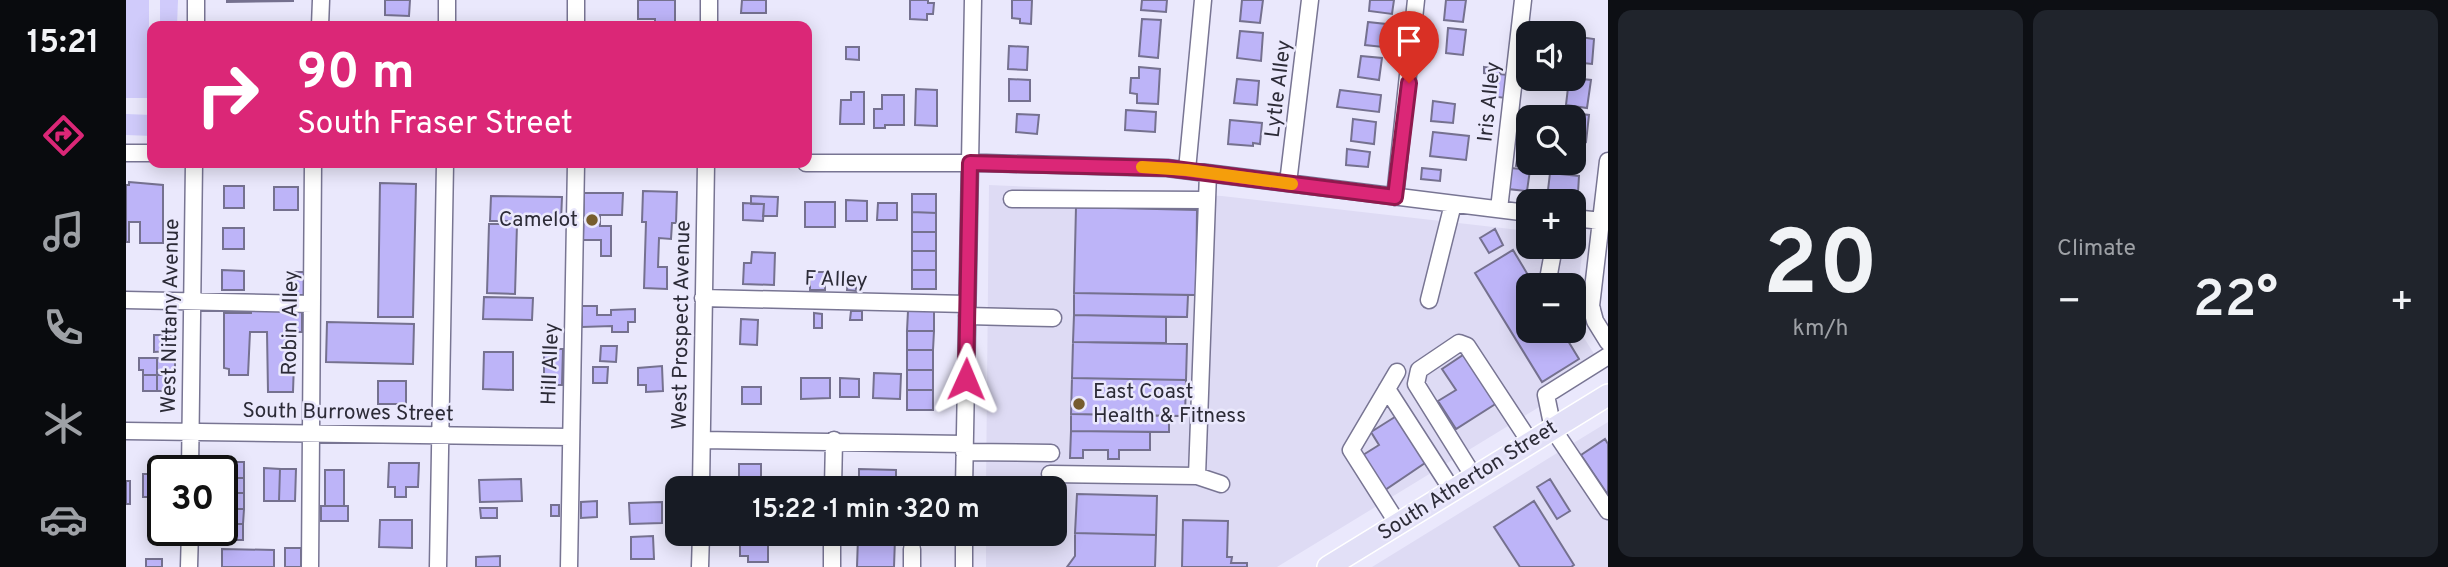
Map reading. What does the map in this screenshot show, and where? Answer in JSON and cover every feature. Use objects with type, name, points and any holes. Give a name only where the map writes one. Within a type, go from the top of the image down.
[{"type":"main road","name":"South Atherton Street","points":[[1328,567],[1608,395]]},
{"type":"street","points":[[196,21],[197,0]]},
{"type":"street","points":[[320,21],[321,0]]},
{"type":"street","points":[[447,0],[447,21]]},
{"type":"street","points":[[576,0],[576,21]]},
{"type":"street","points":[[709,0],[709,21]]},
{"type":"street","points":[[964,476],[973,0]]},
{"type":"street","points":[[1187,170],[1203,0]]},
{"type":"street","name":"Lytle Alley","points":[[1288,183],[1310,0]]},
{"type":"street","points":[[1395,197],[1416,0]]},
{"type":"street","name":"Iris Alley","points":[[1499,209],[1523,0]]},
{"type":"street","points":[[126,153],[147,153]]},
{"type":"street","points":[[1608,161],[1592,309],[1595,321],[1608,342]]},
{"type":"street","points":[[812,163],[970,163],[1187,170],[1516,211]]},
{"type":"street","name":"West Nittany Avenue","points":[[190,455],[194,168]]},
{"type":"street","name":"Robin Alley","points":[[310,567],[313,168]]},
{"type":"street","points":[[438,567],[444,168]]},
{"type":"street","name":"Hill Alley","points":[[569,567],[576,168]]},
{"type":"street","name":"West Prospect Avenue","points":[[701,476],[706,168]]},
{"type":"street","points":[[1197,476],[1208,173]]},
{"type":"street","points":[[1012,199],[1206,200]]},
{"type":"street","points":[[1430,300],[1453,204]]},
{"type":"street","points":[[1586,216],[1604,213]]},
{"type":"street","name":"F Alley","points":[[704,298],[967,310],[1053,317]]},
{"type":"street","points":[[126,300],[312,304]]},
{"type":"street","points":[[1586,308],[1592,309]]},
{"type":"street","points":[[1474,477],[1416,384],[1419,370],[1459,343],[1467,346],[1530,443]]},
{"type":"street","points":[[1608,356],[1546,395],[1553,429],[1608,511]]},
{"type":"street","points":[[1397,372],[1351,450],[1398,524]]},
{"type":"street","points":[[1387,389],[1452,490]]},
{"type":"street","name":"South Burrowes Street","points":[[126,431],[570,437]]},
{"type":"street","points":[[702,440],[834,440],[1051,453]]},
{"type":"street","points":[[833,476],[834,440]]},
{"type":"street","points":[[1050,474],[1197,476],[1221,484]]},
{"type":"street","points":[[190,546],[190,567]]},
{"type":"street","points":[[700,567],[701,546]]},
{"type":"street","points":[[832,546],[832,567]]},
{"type":"street","points":[[964,546],[964,567]]},
{"type":"street","points":[[912,549],[912,567]]},
{"type":"shaded area","points":[[126,0],[149,0],[147,98],[126,98]]},
{"type":"shaded area","points":[[160,0],[178,0],[177,21],[160,21]]},
{"type":"shaded area","points":[[126,114],[147,115],[147,136],[126,135]]},
{"type":"shaded area","points":[[989,185],[1222,196],[1516,230],[1516,259],[1582,259],[1580,273],[1516,273],[1516,343],[1586,341],[1603,368],[1277,567],[986,567],[986,546],[1067,546],[1067,476],[986,476]]},
{"type":"shaded area","points":[[1608,422],[1608,567],[1372,567],[1549,458]]},
{"type":"building","points":[[293,0],[293,1],[227,2]]},
{"type":"building","points":[[385,0],[410,0],[409,16],[385,15]]},
{"type":"building","points":[[638,0],[675,0],[675,21],[638,19]]},
{"type":"building","points":[[742,0],[766,0],[766,13],[741,13]]},
{"type":"building","points":[[910,0],[928,0],[928,3],[934,3],[933,14],[927,14],[927,20],[910,19]]},
{"type":"building","points":[[1012,0],[1032,0],[1031,24],[1020,23],[1020,19],[1012,18]]},
{"type":"building","points":[[1142,0],[1167,0],[1166,12],[1141,10]]},
{"type":"building","points":[[1242,0],[1263,0],[1260,23],[1240,21]]},
{"type":"building","points":[[1370,0],[1394,0],[1392,14],[1369,11]]},
{"type":"building","points":[[1446,0],[1466,0],[1463,22],[1444,20]]},
{"type":"building","points":[[1142,19],[1161,20],[1158,58],[1139,56]]},
{"type":"building","points":[[1368,22],[1386,24],[1383,47],[1365,45]]},
{"type":"building","points":[[1448,28],[1466,30],[1463,55],[1446,53]]},
{"type":"building","points":[[1240,31],[1263,33],[1261,61],[1237,58]]},
{"type":"building","points":[[1586,38],[1594,39],[1592,64],[1586,63]]},
{"type":"building","points":[[1009,46],[1028,47],[1027,70],[1008,69]]},
{"type":"building","points":[[846,47],[859,47],[859,60],[846,59]]},
{"type":"building","points":[[1361,56],[1382,58],[1379,80],[1358,77]]},
{"type":"building","points":[[1139,67],[1160,69],[1158,104],[1137,103],[1137,94],[1130,93],[1131,78],[1139,78]]},
{"type":"building","points":[[1484,67],[1500,69],[1500,74],[1508,75],[1505,98],[1490,96],[1492,74],[1484,73]]},
{"type":"building","points":[[1009,79],[1030,80],[1030,101],[1009,101]]},
{"type":"building","points":[[1237,79],[1259,81],[1257,105],[1234,103]]},
{"type":"building","points":[[1586,79],[1591,80],[1587,108],[1586,105],[1566,105],[1568,91],[1586,91]]},
{"type":"building","points":[[916,89],[937,90],[937,126],[915,125]]},
{"type":"building","points":[[1340,90],[1381,95],[1379,112],[1337,107]]},
{"type":"building","points":[[851,92],[864,92],[864,124],[840,124],[841,100],[851,100]]},
{"type":"building","points":[[882,95],[904,95],[904,125],[874,128],[874,109],[882,109]]},
{"type":"building","points":[[1433,101],[1455,104],[1453,123],[1431,121]]},
{"type":"building","points":[[1126,110],[1156,112],[1155,132],[1125,130]]},
{"type":"building","points":[[1017,114],[1039,115],[1037,134],[1016,132]]},
{"type":"building","points":[[1586,115],[1589,115],[1586,142]]},
{"type":"building","points":[[1353,119],[1376,122],[1374,144],[1351,141]]},
{"type":"building","points":[[1230,120],[1262,123],[1260,144],[1228,144]]},
{"type":"building","points":[[1433,132],[1469,136],[1466,160],[1430,156]]},
{"type":"building","points":[[1347,149],[1370,152],[1368,167],[1346,165]]},
{"type":"building","points":[[1422,168],[1441,170],[1440,181],[1421,179]]},
{"type":"building","points":[[1511,168],[1516,169],[1516,175],[1529,175],[1527,189],[1508,189]]},
{"type":"building","points":[[1550,175],[1579,176],[1578,189],[1548,189]]},
{"type":"building","points":[[129,182],[163,185],[163,243],[140,243],[140,222],[129,222],[129,242],[126,242],[126,185],[129,185]]},
{"type":"building","points":[[380,183],[416,184],[413,317],[378,317]]},
{"type":"building","points":[[224,186],[244,186],[244,208],[224,208]]},
{"type":"building","points":[[274,187],[298,187],[298,210],[274,210]]},
{"type":"building","points":[[643,191],[677,192],[676,223],[672,223],[671,239],[659,238],[658,267],[667,267],[667,289],[644,288],[646,222],[642,222]]},
{"type":"building","name":"Camelot","points":[[584,193],[623,193],[622,215],[600,215],[600,226],[611,226],[611,256],[601,256],[601,240],[583,240]]},
{"type":"building","points":[[912,194],[936,194],[936,213],[912,212]]},
{"type":"building","points":[[491,196],[562,197],[561,221],[490,221]]},
{"type":"building","points":[[751,196],[778,197],[777,216],[763,216],[764,204],[751,204]]},
{"type":"building","points":[[846,200],[867,201],[867,221],[846,221]]},
{"type":"building","points":[[805,202],[835,202],[835,227],[805,227]]},
{"type":"building","points":[[743,203],[764,204],[763,221],[743,220]]},
{"type":"building","points":[[878,203],[897,203],[897,220],[877,220]]},
{"type":"building","points":[[1076,207],[1197,210],[1196,295],[1074,293]]},
{"type":"building","points":[[912,212],[936,213],[936,232],[912,232]]},
{"type":"building","points":[[489,224],[517,224],[515,294],[487,293]]},
{"type":"building","points":[[223,228],[244,228],[244,249],[223,249]]},
{"type":"building","points":[[1495,229],[1503,245],[1489,253],[1480,238]]},
{"type":"building","points":[[912,232],[936,232],[936,251],[912,251]]},
{"type":"building","points":[[1513,250],[1527,273],[1516,273],[1516,340],[1475,273]]},
{"type":"building","points":[[912,251],[936,251],[936,270],[912,270]]},
{"type":"building","points":[[752,252],[775,253],[774,285],[743,284],[744,263],[751,263]]},
{"type":"building","points":[[222,270],[244,271],[244,290],[222,290]]},
{"type":"building","points":[[912,270],[936,270],[936,289],[912,289]]},
{"type":"building","points":[[288,272],[308,272],[308,295],[288,295]]},
{"type":"building","points":[[810,272],[825,272],[825,290],[810,290]]},
{"type":"building","points":[[848,279],[856,279],[856,291],[847,290]]},
{"type":"building","points":[[1074,293],[1188,295],[1187,317],[1074,315]]},
{"type":"building","points":[[484,297],[533,298],[532,320],[483,319]]},
{"type":"building","points":[[582,306],[597,306],[597,315],[611,315],[611,310],[635,309],[635,322],[628,322],[628,332],[612,332],[612,326],[582,327]]},
{"type":"building","points":[[251,309],[302,309],[302,332],[295,332],[293,392],[268,392],[267,332],[250,332],[248,375],[229,375],[229,369],[224,368],[224,313],[251,313]]},
{"type":"building","points":[[851,311],[862,311],[862,320],[850,320]]},
{"type":"building","points":[[908,311],[934,311],[934,331],[907,331]]},
{"type":"building","points":[[814,313],[822,314],[822,328],[814,328]]},
{"type":"building","points":[[1074,315],[1166,317],[1166,343],[1073,342]]},
{"type":"building","points":[[741,319],[758,320],[757,345],[740,344]]},
{"type":"building","points":[[327,322],[414,324],[413,364],[326,362]]},
{"type":"building","points":[[907,331],[934,331],[933,350],[907,350]]},
{"type":"building","points":[[154,335],[171,335],[170,351],[154,352]]},
{"type":"building","points":[[1073,342],[1187,344],[1186,380],[1072,378]]},
{"type":"building","points":[[1518,343],[1569,343],[1579,359],[1542,382]]},
{"type":"building","points":[[601,346],[617,346],[616,362],[600,361]]},
{"type":"building","points":[[544,349],[563,349],[562,385],[544,385]]},
{"type":"building","points":[[907,350],[933,350],[933,370],[907,370]]},
{"type":"building","points":[[484,352],[513,352],[513,390],[483,389]]},
{"type":"building","points":[[1466,353],[1497,403],[1456,429],[1438,401],[1456,390],[1442,369]]},
{"type":"building","points":[[139,358],[157,358],[157,375],[143,375],[143,370],[139,370]]},
{"type":"building","points":[[157,358],[175,359],[175,370],[170,370],[170,375],[157,375]]},
{"type":"building","points":[[662,366],[663,391],[646,392],[646,385],[638,385],[638,368]]},
{"type":"building","points":[[593,367],[608,367],[607,383],[593,383]]},
{"type":"building","points":[[907,370],[933,370],[933,390],[907,390]]},
{"type":"building","points":[[874,373],[901,374],[900,399],[873,398]]},
{"type":"building","points":[[143,375],[157,375],[157,391],[143,391]]},
{"type":"building","points":[[157,375],[170,375],[170,391],[157,391]]},
{"type":"building","points":[[801,378],[830,378],[830,398],[801,399]]},
{"type":"building","points":[[840,378],[859,379],[859,397],[840,397]]},
{"type":"building","points":[[1072,378],[1186,380],[1185,416],[1071,414]]},
{"type":"building","points":[[378,381],[406,381],[406,404],[378,404]]},
{"type":"building","points":[[742,387],[761,387],[761,404],[742,404]]},
{"type":"building","points":[[907,390],[933,390],[933,410],[907,410]]},
{"type":"building","points":[[1071,414],[1169,416],[1169,432],[1071,431]]},
{"type":"building","points":[[1398,415],[1428,461],[1385,490],[1363,455],[1379,445],[1371,432]]},
{"type":"building","points":[[1071,431],[1150,432],[1150,450],[1119,450],[1119,459],[1108,459],[1108,450],[1083,450],[1083,458],[1070,458]]},
{"type":"building","points":[[1605,439],[1608,444],[1608,495],[1581,455]]},
{"type":"building","points":[[238,462],[244,462],[244,478],[238,478]]},
{"type":"building","points":[[389,463],[419,463],[418,487],[406,487],[406,497],[395,497],[395,487],[388,487]]},
{"type":"building","points":[[739,464],[761,464],[761,476],[739,476]]},
{"type":"building","points":[[264,468],[280,469],[279,501],[264,501]]},
{"type":"building","points":[[280,469],[296,469],[295,501],[279,501]]},
{"type":"building","points":[[859,469],[896,470],[896,476],[859,476]]},
{"type":"building","points":[[325,470],[344,470],[344,506],[325,506]]},
{"type":"building","points":[[143,474],[147,474],[147,497],[143,497]]},
{"type":"building","points":[[238,478],[244,478],[244,493],[238,493]]},
{"type":"building","points":[[521,479],[522,501],[480,502],[479,480]]},
{"type":"building","points":[[1550,479],[1570,511],[1557,519],[1537,487]]},
{"type":"building","points":[[126,481],[130,481],[130,504],[126,504]]},
{"type":"building","points":[[238,493],[244,493],[244,509],[238,509]]},
{"type":"building","points":[[1077,494],[1157,496],[1156,535],[1075,533]]},
{"type":"building","points":[[597,501],[597,517],[581,518],[581,502]]},
{"type":"building","points":[[1534,501],[1574,565],[1571,567],[1520,567],[1494,527]]},
{"type":"building","points":[[662,502],[662,523],[630,524],[629,503]]},
{"type":"building","points":[[551,505],[559,505],[559,516],[551,516]]},
{"type":"building","points":[[321,506],[348,506],[348,521],[321,521]]},
{"type":"building","points":[[480,508],[497,508],[497,518],[481,518]]},
{"type":"building","points":[[238,509],[244,509],[243,524],[238,524]]},
{"type":"building","points":[[380,520],[412,520],[412,548],[379,547]]},
{"type":"building","points":[[1183,520],[1228,521],[1227,557],[1232,557],[1231,563],[1247,563],[1247,567],[1182,567]]},
{"type":"building","points":[[238,524],[243,524],[243,540],[238,540]]},
{"type":"building","points":[[1075,533],[1156,535],[1155,567],[1067,567],[1075,556]]},
{"type":"building","points":[[653,536],[654,559],[631,559],[631,537]]},
{"type":"building","points":[[740,546],[768,546],[768,562],[748,562],[748,556],[740,556]]},
{"type":"building","points":[[858,546],[895,546],[894,567],[857,567]]},
{"type":"building","points":[[285,548],[301,548],[301,567],[285,567]]},
{"type":"building","points":[[222,549],[274,550],[274,567],[222,567]]},
{"type":"building","points":[[500,556],[500,567],[476,567],[476,557]]},
{"type":"building","points":[[146,559],[162,559],[162,567],[146,567]]},
{"type":"slow traffic","points":[[1142,167],[1292,184]]},
{"type":"place","name":"Camelot","points":[[592,220]]},
{"type":"place","name":"East Coast Health & Fitness","points":[[1079,404]]},
{"type":"route","points":[[966,379],[970,163],[1167,168],[1395,197],[1409,83]]}]
